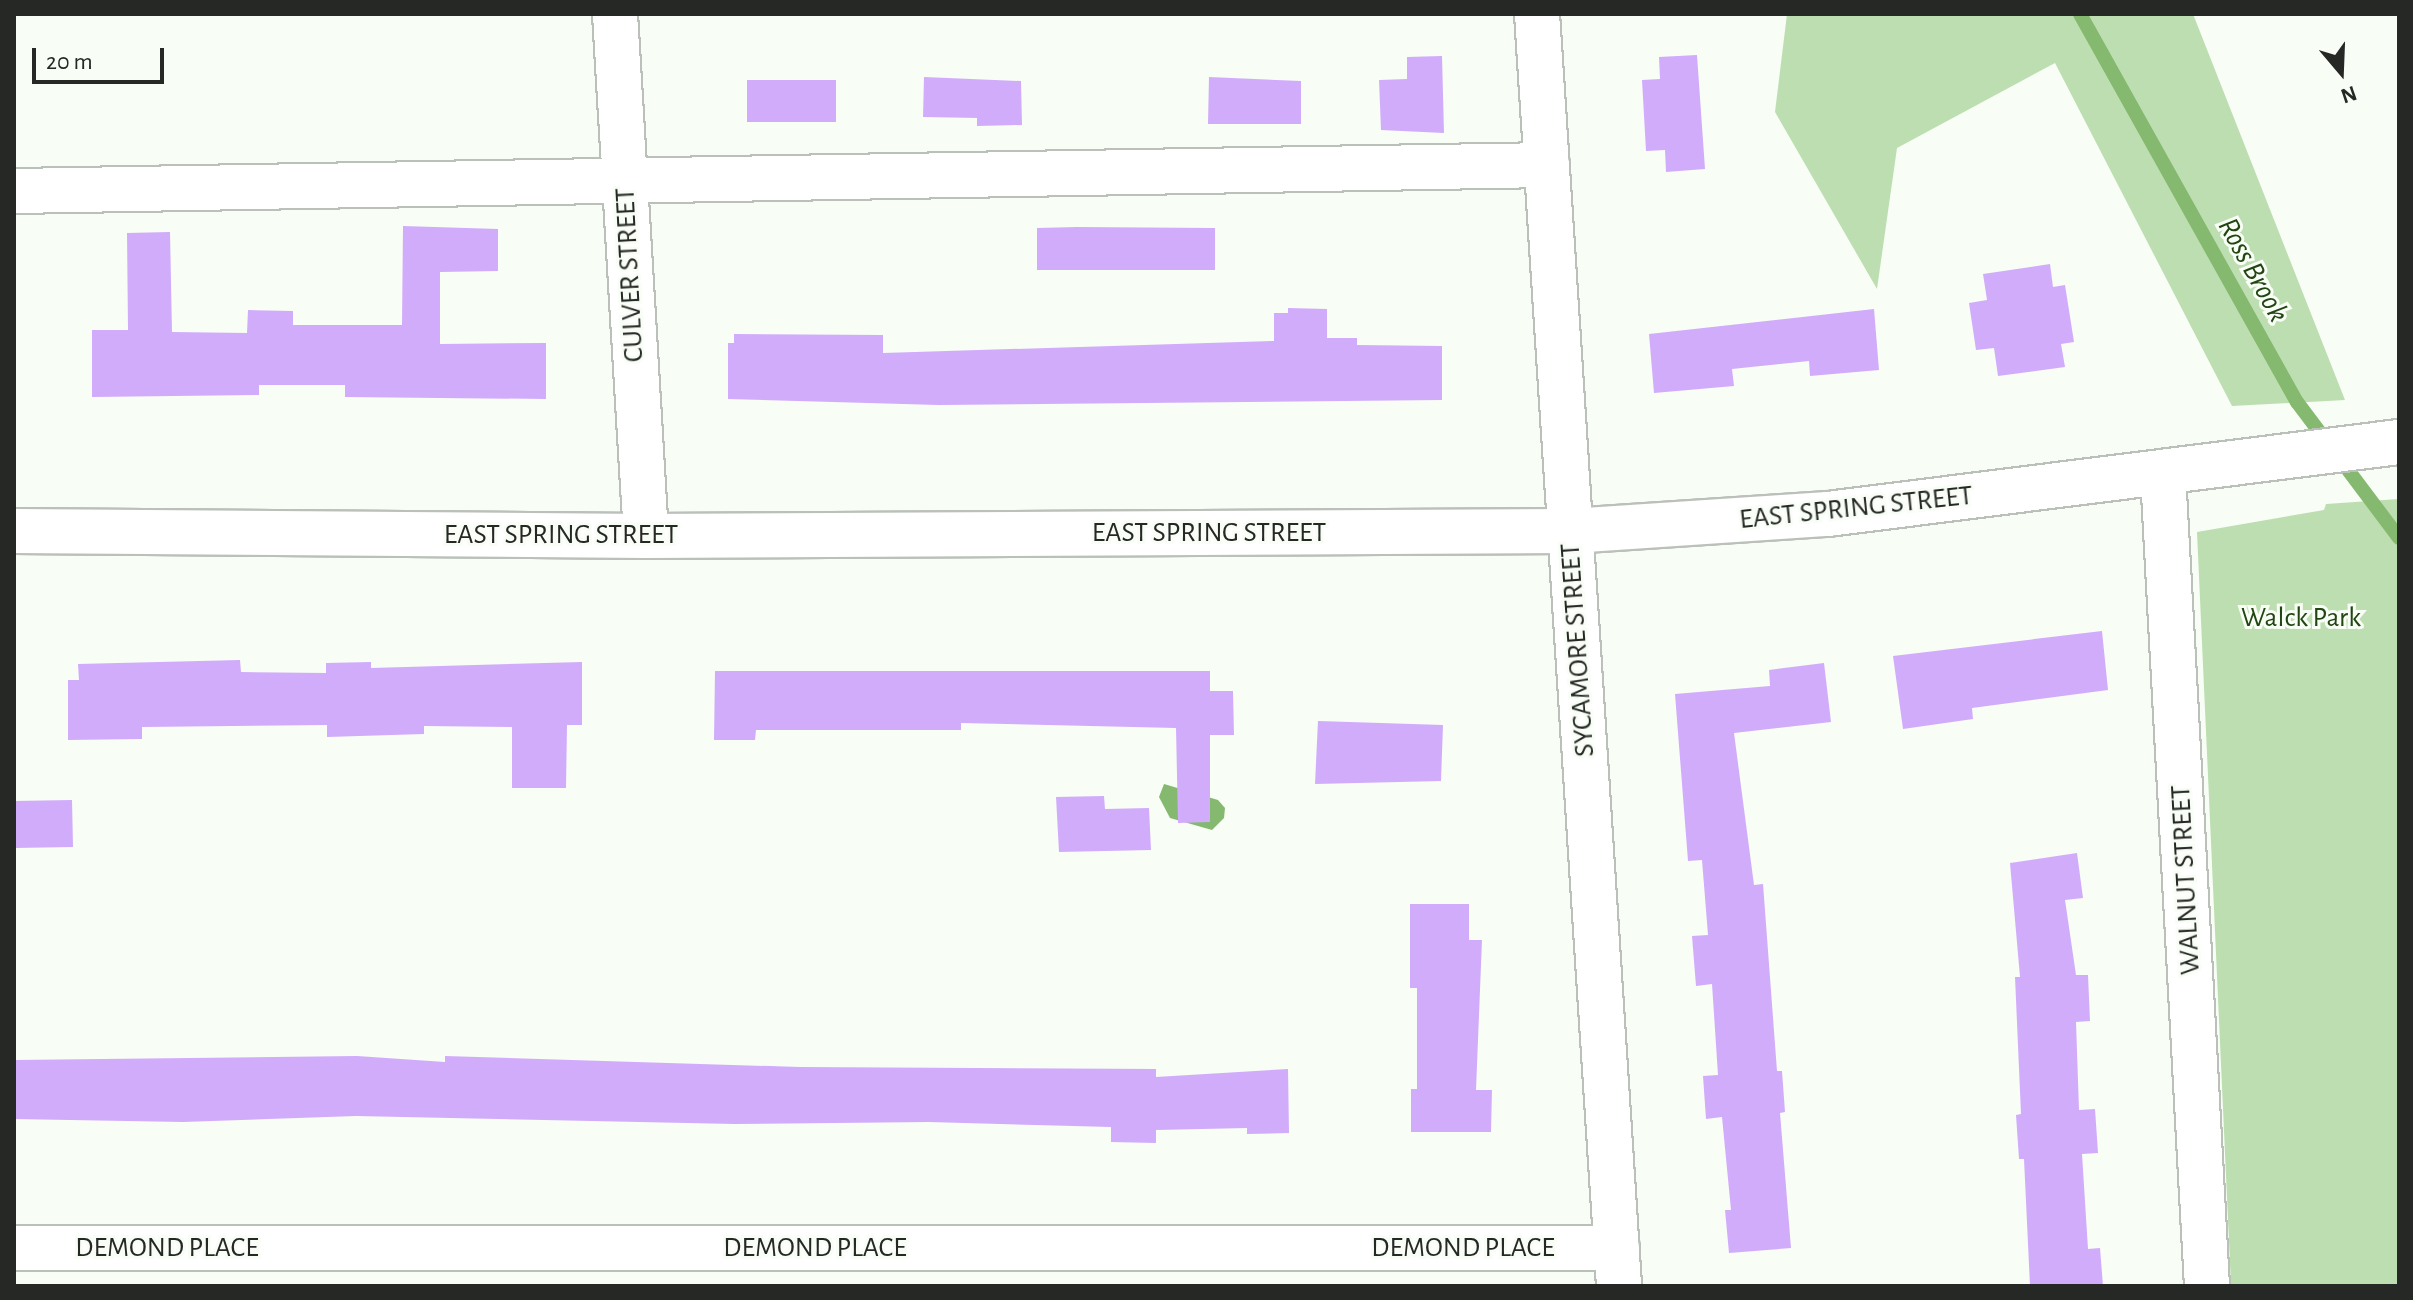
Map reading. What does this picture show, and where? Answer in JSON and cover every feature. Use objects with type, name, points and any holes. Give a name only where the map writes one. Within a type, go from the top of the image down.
[{"type":"street","name":"CULVER STREET","points":[[615,14],[646,536]]},
{"type":"street","name":"SYCAMORE STREET","points":[[1537,14],[1618,1267]]},
{"type":"street","points":[[14,191],[1547,165]]},
{"type":"street","name":"EAST SPRING STREET","points":[[14,531],[646,536],[1570,531],[1828,514],[2163,474],[2394,442]]},
{"type":"street","name":"WALNUT STREET","points":[[2163,474],[2207,1286]]},
{"type":"street","name":"DEMOND PLACE","points":[[14,1248],[1618,1267]]},
{"type":"green space","points":[[1787,14],[2193,14],[2345,400],[2232,406],[2055,63],[1897,148],[1877,289],[1775,112]]},
{"type":"green space","name":"Walck Park","points":[[2399,499],[2399,1286],[2231,1286],[2197,532],[2324,510],[2326,504]]},
{"type":"shaded area","points":[[1164,784],[1218,800],[1225,808],[1224,818],[1212,830],[1170,818],[1159,797]]},
{"type":"building","points":[[1697,55],[1705,169],[1666,172],[1665,150],[1646,151],[1642,80],[1660,79],[1659,57]]},
{"type":"building","points":[[1442,56],[1444,133],[1381,130],[1379,80],[1407,79],[1407,57]]},
{"type":"building","points":[[924,77],[1021,81],[1022,125],[977,126],[977,118],[923,117]]},
{"type":"building","points":[[1209,77],[1301,81],[1301,124],[1208,124]]},
{"type":"building","points":[[747,80],[836,80],[836,122],[747,122]]},
{"type":"building","points":[[403,226],[498,229],[498,271],[440,272],[440,344],[546,343],[546,399],[345,397],[345,385],[259,385],[259,395],[92,397],[92,330],[128,330],[127,233],[170,232],[172,332],[247,333],[248,310],[293,311],[293,325],[402,325]]},
{"type":"building","points":[[1037,228],[1215,228],[1215,270],[1037,270]]},
{"type":"building","points":[[2050,264],[2053,287],[2065,285],[2074,342],[2061,344],[2065,367],[1998,376],[1994,348],[1976,350],[1969,303],[1987,300],[1983,274]]},
{"type":"building","points":[[1288,308],[1327,309],[1327,338],[1357,338],[1357,345],[1442,346],[1442,400],[939,405],[728,399],[728,343],[734,343],[734,334],[883,335],[883,353],[1274,341],[1274,313],[1288,313]]},
{"type":"building","points":[[1874,309],[1879,370],[1810,376],[1809,361],[1732,369],[1734,386],[1654,393],[1649,334]]},
{"type":"building","points":[[2102,631],[2108,690],[1972,708],[1973,719],[1903,729],[1893,656]]},
{"type":"building","points":[[240,660],[241,672],[326,673],[326,663],[371,662],[371,668],[582,662],[582,725],[567,725],[566,788],[512,788],[512,727],[424,726],[424,734],[327,737],[327,725],[142,727],[142,739],[68,740],[68,680],[79,680],[78,664]]},
{"type":"building","points":[[1824,663],[1831,722],[1734,733],[1754,885],[1763,884],[1777,1071],[1782,1071],[1785,1112],[1780,1113],[1791,1248],[1729,1253],[1725,1210],[1731,1210],[1722,1117],[1706,1119],[1703,1076],[1718,1075],[1712,984],[1696,986],[1692,936],[1708,935],[1702,860],[1688,861],[1675,694],[1770,686],[1769,670]]},
{"type":"building","points":[[715,671],[1210,671],[1210,691],[1233,691],[1234,735],[1210,735],[1210,822],[1178,823],[1176,728],[961,723],[961,730],[756,730],[755,740],[714,740]]},
{"type":"building","points":[[1318,721],[1443,725],[1441,781],[1315,784]]},
{"type":"building","points":[[1104,796],[1105,809],[1149,808],[1151,850],[1059,852],[1056,797]]},
{"type":"building","points":[[72,800],[73,847],[14,848],[14,801]]},
{"type":"building","points":[[2077,853],[2083,898],[2065,900],[2076,975],[2088,975],[2090,1021],[2076,1022],[2079,1110],[2095,1109],[2098,1153],[2082,1154],[2088,1249],[2100,1248],[2103,1286],[2030,1286],[2024,1159],[2019,1159],[2016,1115],[2021,1114],[2015,977],[2020,977],[2010,863]]},
{"type":"building","points":[[1410,904],[1469,904],[1469,940],[1482,940],[1476,1090],[1492,1090],[1491,1132],[1411,1132],[1411,1089],[1417,1089],[1417,988],[1410,988]]},
{"type":"building","points":[[357,1056],[445,1062],[445,1056],[800,1067],[1156,1069],[1156,1077],[1288,1069],[1289,1133],[1247,1134],[1247,1128],[1156,1130],[1156,1143],[1111,1142],[1111,1127],[929,1122],[735,1124],[356,1116],[183,1122],[14,1119],[14,1060]]},
{"type":"waterway","name":"Ross Brook","points":[[2080,14],[2297,402],[2399,538]]}]
